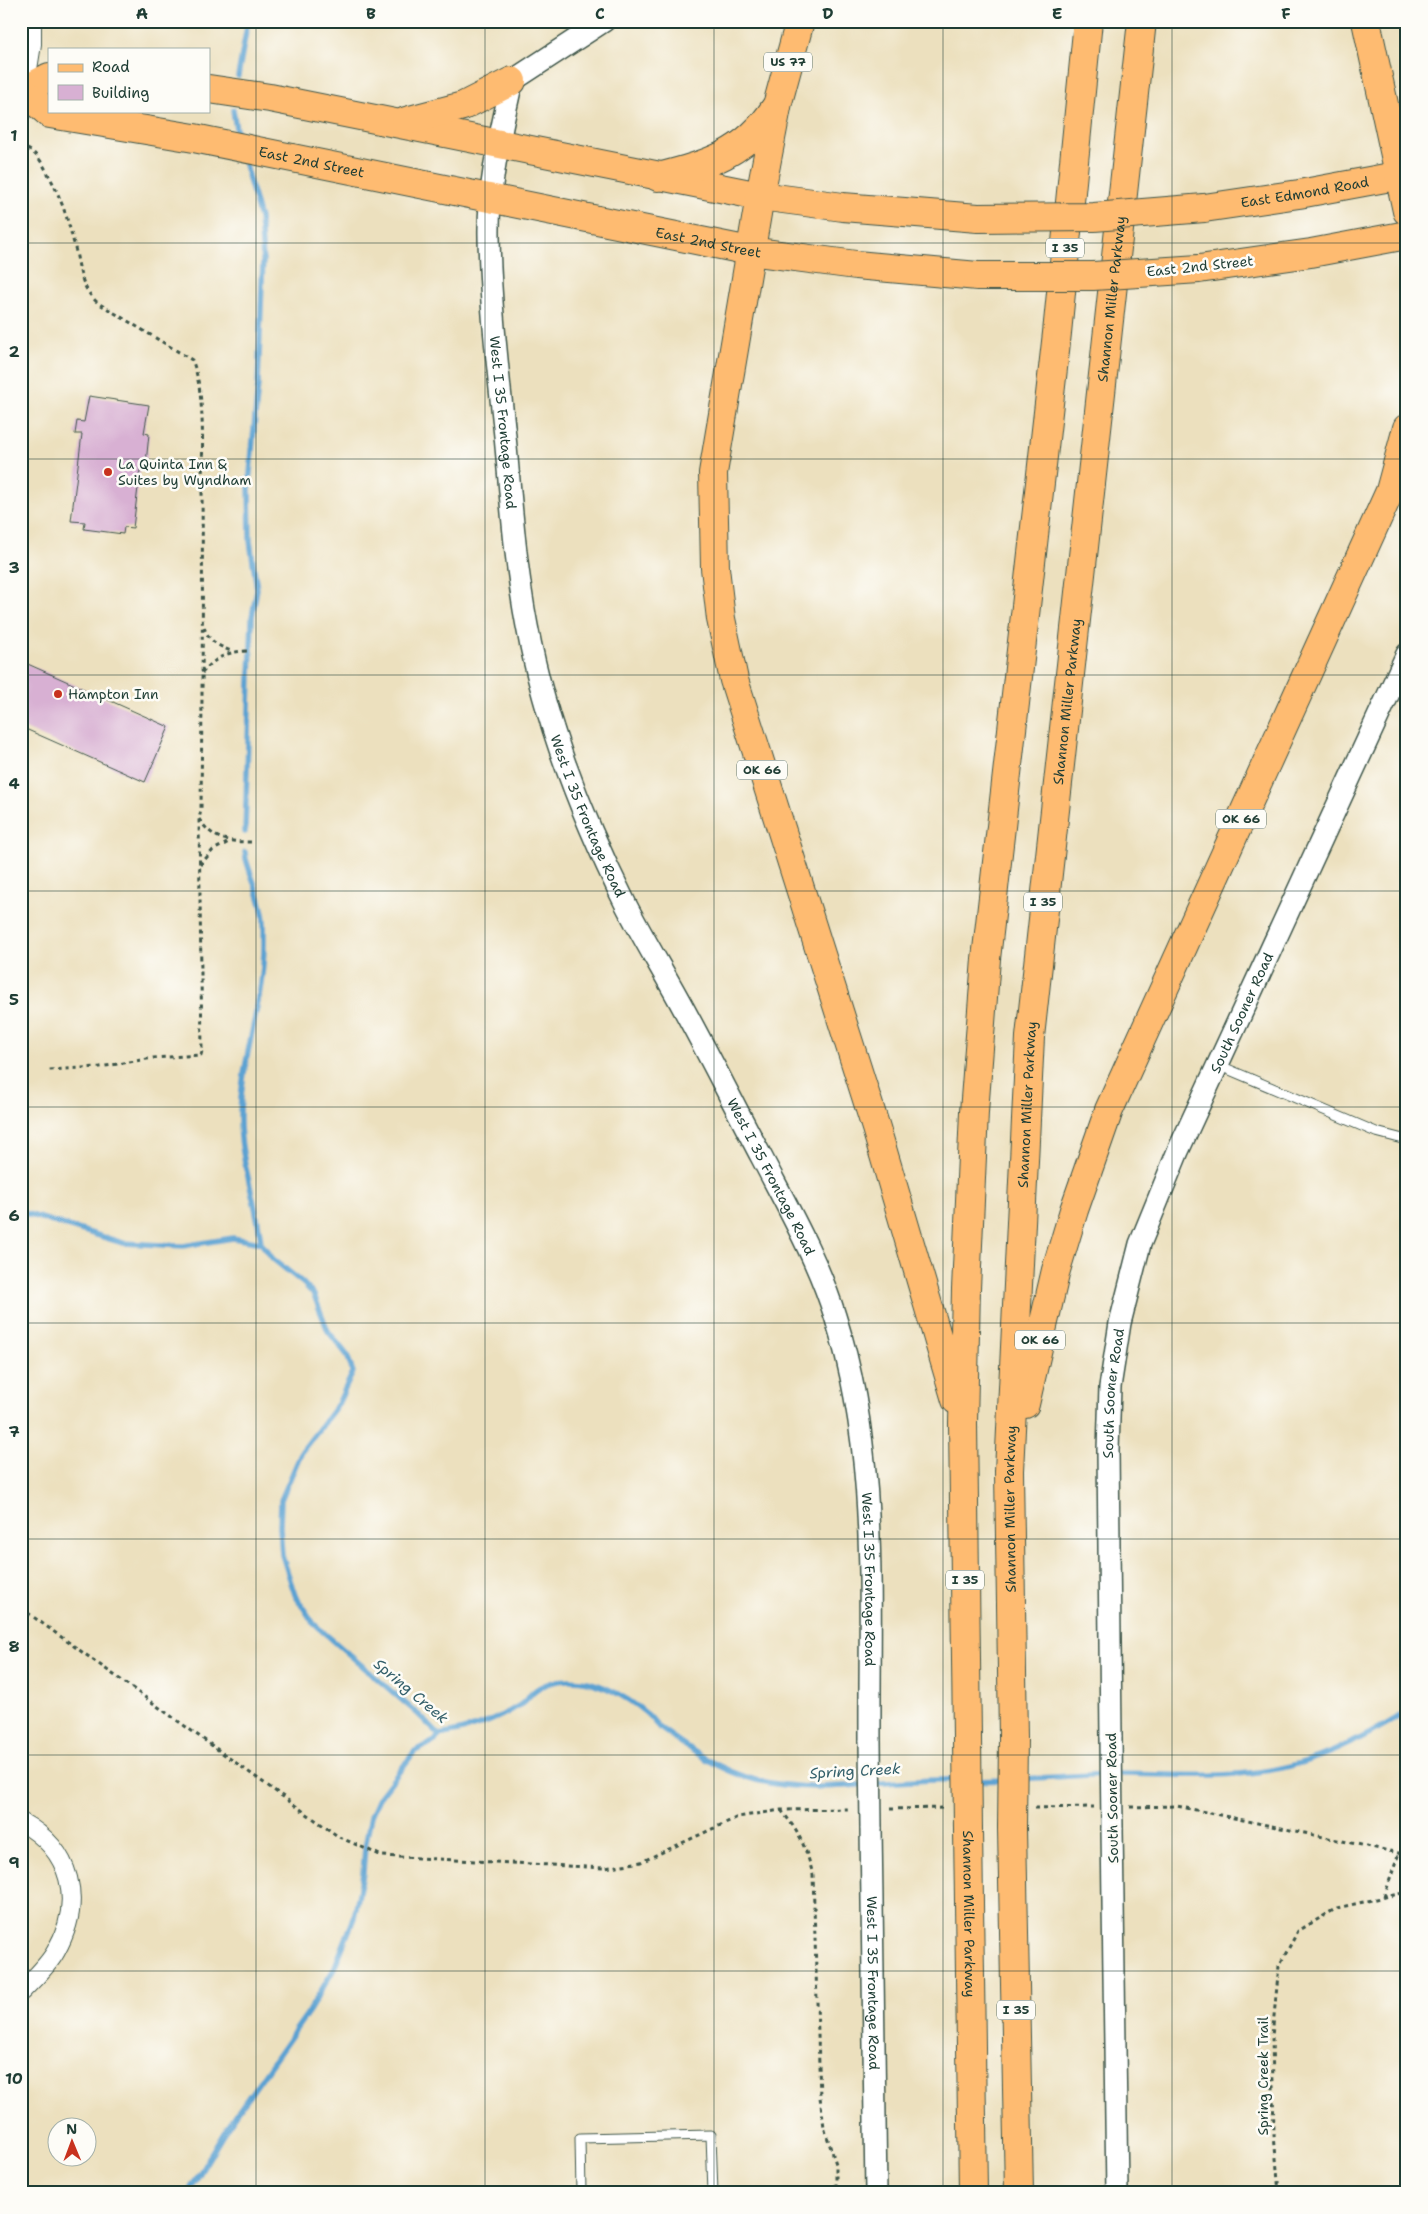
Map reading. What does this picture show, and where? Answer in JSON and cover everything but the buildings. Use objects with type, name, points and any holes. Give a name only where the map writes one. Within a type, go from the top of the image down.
[{"type":"main road","name":"US 77","points":[[658,177],[698,168],[722,157],[744,144],[764,125],[778,102],[800,21]]},
{"type":"main road","name":"Shannon Miller Parkway","points":[[973,2193],[963,1423],[973,1132],[986,959],[1057,333],[1088,21]]},
{"type":"main road","name":"Shannon Miller Parkway","points":[[1019,2193],[1020,1818],[1013,1738],[1009,1471],[1030,1036],[1142,21]]},
{"type":"main road","points":[[1366,21],[1403,175],[1407,211]]},
{"type":"main road","points":[[22,99],[48,78]]},
{"type":"main road","points":[[398,123],[463,106],[512,81]]},
{"type":"main road","points":[[210,89],[270,98],[760,196],[778,102]]},
{"type":"main road","name":"East 2nd Street","points":[[22,99],[50,114],[194,138],[750,251],[856,265],[978,276],[1093,276],[1199,269],[1312,253],[1407,236]]},
{"type":"main road","name":"East Edmond Road","points":[[760,196],[842,206],[978,218],[1094,217],[1204,208],[1403,175]]},
{"type":"main road","name":"OK 66","points":[[760,196],[713,473],[713,540],[721,619],[734,680],[876,1128],[963,1423]]},
{"type":"main road","name":"OK 66","points":[[1009,1471],[1056,1270],[1074,1210],[1109,1110],[1390,491],[1407,428]]},
{"type":"street","points":[[22,99],[32,44],[32,21]]},
{"type":"street","points":[[498,143],[512,81],[604,21]]},
{"type":"street","name":"West I 35 Frontage Road","points":[[498,143],[488,233],[498,365],[519,569],[527,626],[541,687],[561,753],[591,831],[627,906],[813,1257],[835,1315],[853,1381],[863,1445],[868,1504],[870,1740],[876,1818],[876,2193]]},
{"type":"street","name":"South Sooner Road","points":[[1117,2193],[1108,1450],[1110,1387],[1118,1341],[1140,1244],[1178,1151],[1407,654]]},
{"type":"street","points":[[21,1822],[50,1842],[61,1857],[70,1882],[71,1898],[64,1935],[55,1952],[21,1992]]},
{"type":"lane","points":[[1218,1065],[1376,1132],[1407,1140]]},
{"type":"lane","points":[[581,2193],[580,2138],[711,2136],[713,2193]]},
{"type":"path","points":[[27,149],[36,154],[56,187],[74,243],[81,280],[90,296],[98,303],[192,360],[195,366],[200,403],[202,448],[203,624],[201,810],[199,819],[202,1051],[201,1055],[196,1056],[153,1058],[100,1067],[48,1070]]},
{"type":"path","points":[[203,624],[206,634],[210,639],[232,651]]},
{"type":"path","points":[[202,673],[215,659],[232,651],[250,651]]},
{"type":"path","points":[[199,819],[210,833],[229,842],[251,842]]},
{"type":"path","points":[[200,866],[213,850],[229,842]]},
{"type":"path","points":[[21,1608],[339,1837],[382,1856],[605,1868],[642,1862],[738,1817],[781,1810],[860,1809]]},
{"type":"path","points":[[1128,1807],[1177,1806],[1399,1853],[1407,1857]]},
{"type":"path","points":[[1020,1818],[1098,1807]]},
{"type":"path","points":[[876,1818],[949,1808]]},
{"type":"path","points":[[781,1810],[797,1830],[806,1850],[813,1875],[820,2097],[824,2128],[836,2164],[836,2193]]},
{"type":"path","points":[[1384,1897],[1399,1853]]},
{"type":"path","name":"Spring Creek Trail","points":[[1279,2193],[1274,2135],[1272,2036],[1279,1966],[1298,1932],[1337,1908],[1407,1892]]},
{"type":"waterway","points":[[238,76],[248,21]]},
{"type":"waterway","points":[[233,110],[237,135]]},
{"type":"waterway","points":[[245,165],[260,218],[263,259],[258,384],[249,484],[250,541],[257,589],[252,617],[245,832]]},
{"type":"waterway","points":[[245,852],[262,906],[264,923],[261,985],[244,1072],[241,1094],[240,1132],[261,1243]]},
{"type":"waterway","name":"Spring Creek","points":[[21,1212],[123,1243],[183,1246],[233,1238],[261,1243],[273,1259],[303,1283],[314,1295],[328,1331],[347,1355],[353,1372],[338,1404],[302,1451],[281,1500],[282,1555],[295,1595],[314,1624],[419,1715],[439,1735]]},
{"type":"waterway","name":"Spring Creek","points":[[439,1735],[461,1731],[491,1721],[522,1704],[533,1692],[550,1683],[579,1680],[600,1686],[620,1695],[647,1714],[660,1728],[694,1751],[717,1765],[756,1780],[781,1785],[807,1787],[960,1780]]},
{"type":"waterway","name":"Spring Creek","points":[[1116,1774],[1226,1775],[1290,1766],[1336,1750],[1407,1712]]},
{"type":"waterway","points":[[188,2193],[228,2126],[309,2011],[334,1969],[354,1918],[371,1816],[379,1798],[415,1751],[435,1741],[439,1735]]},
{"type":"waterway","name":"Spring Creek","points":[[1019,1779],[1107,1774]]},
{"type":"waterway","name":"Spring Creek","points":[[974,1781],[1005,1780]]},
{"type":"place","name":"La Quinta Inn & Suites by Wyndham","points":[[108,472]]},
{"type":"place","name":"Hampton Inn","points":[[58,694]]}]
